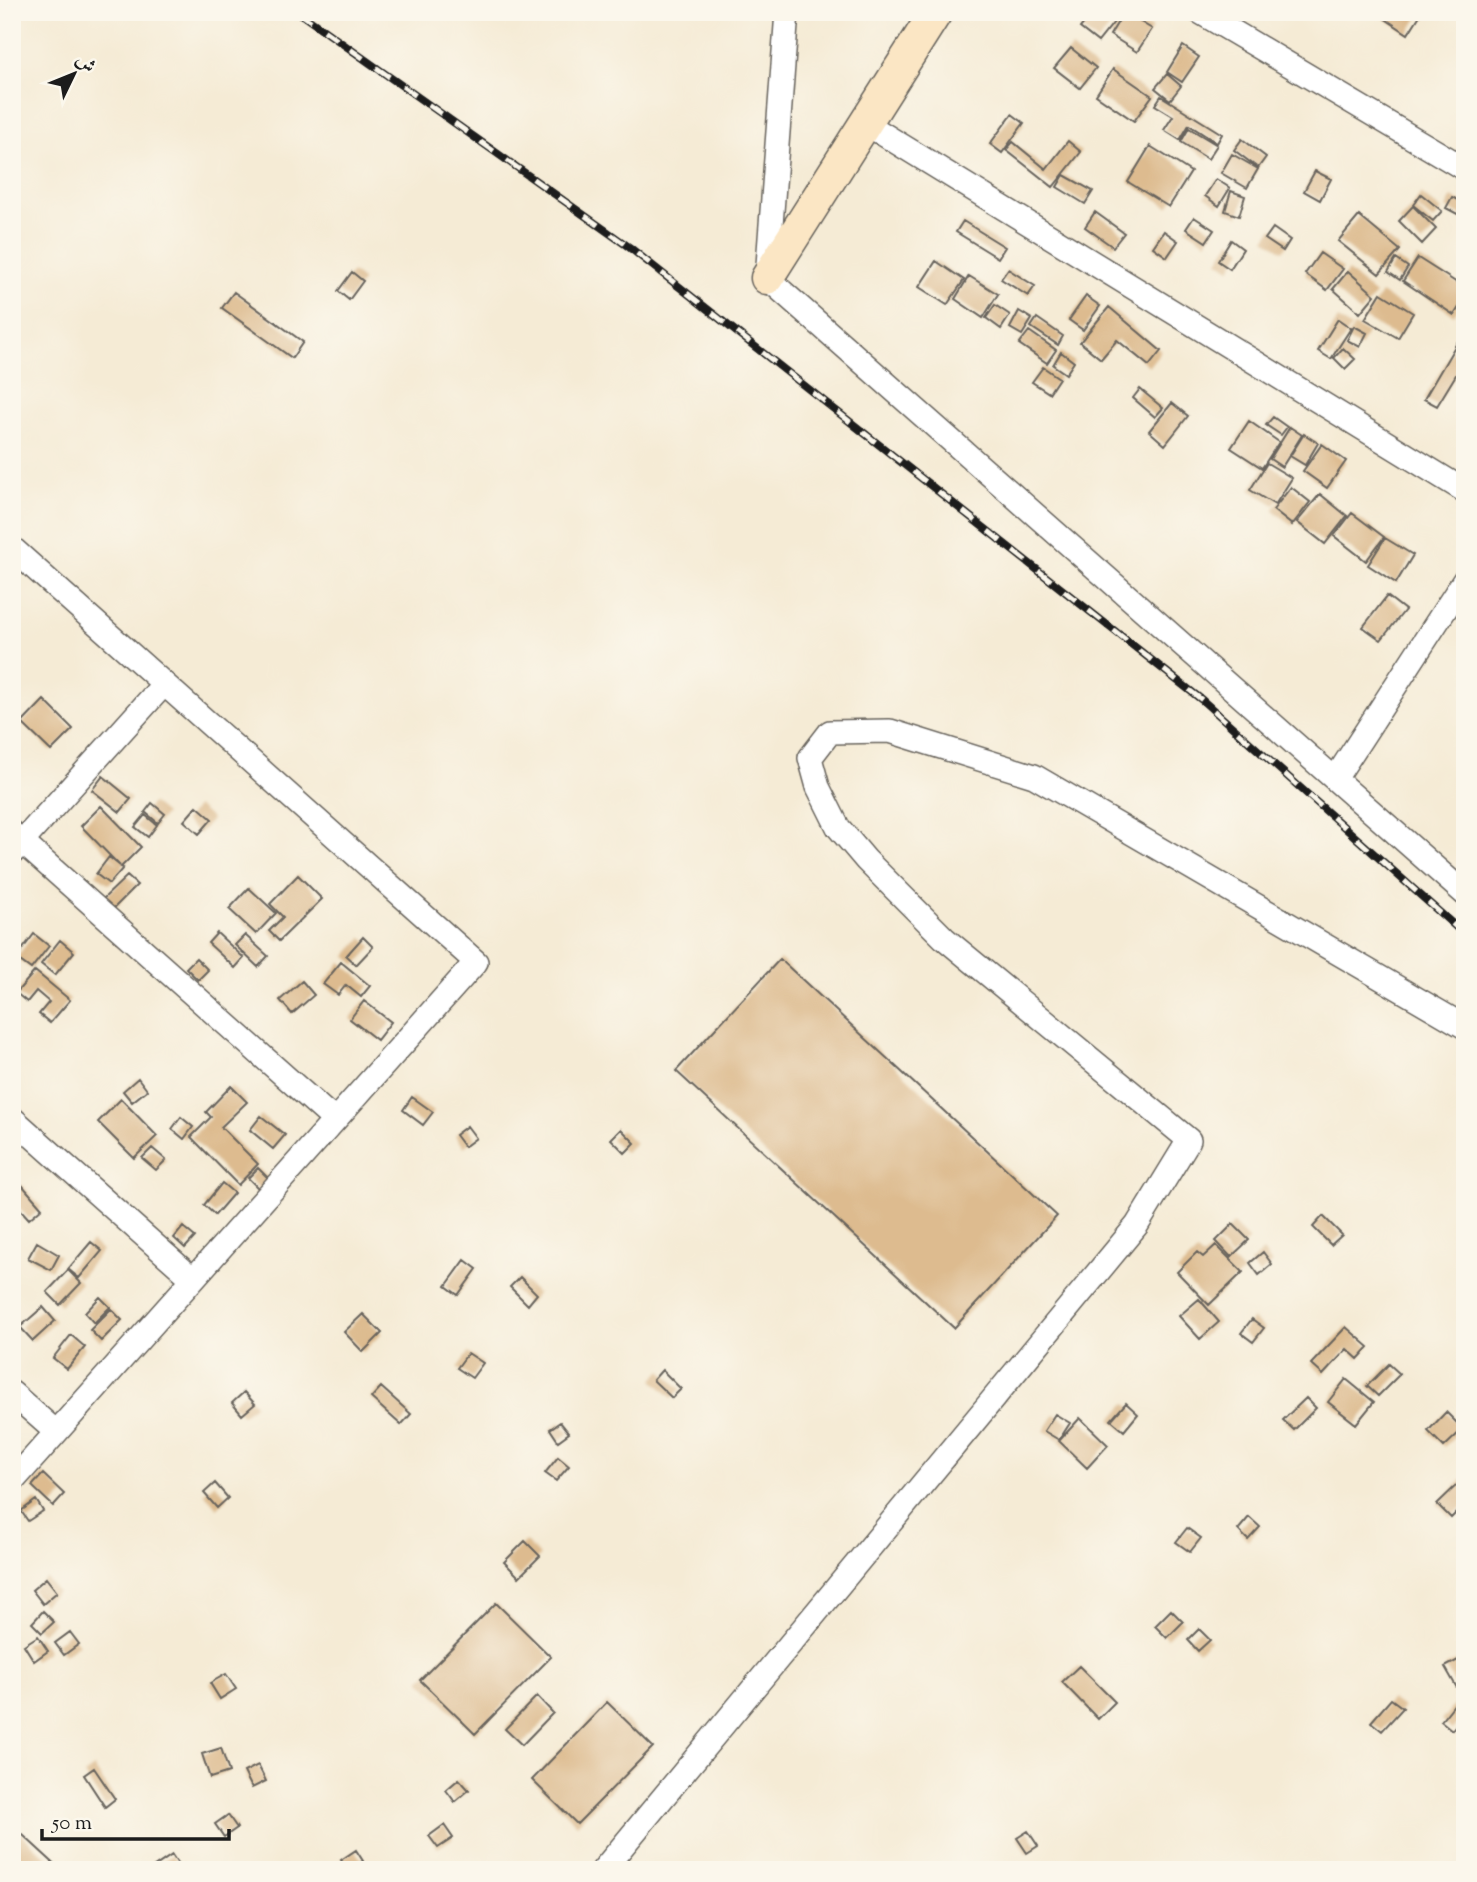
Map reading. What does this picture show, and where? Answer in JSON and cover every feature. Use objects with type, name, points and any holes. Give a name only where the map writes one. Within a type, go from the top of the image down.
[{"type":"street","points":[[767,278],[787,12]]},
{"type":"street","points":[[767,278],[936,12]]},
{"type":"street","points":[[1200,12],[1465,169]]},
{"type":"street","points":[[866,123],[1465,491]]},
{"type":"street","points":[[767,278],[1465,894]]},
{"type":"street","points":[[12,548],[476,962],[12,1482]]},
{"type":"street","points":[[1335,779],[1465,579]]},
{"type":"street","points":[[164,684],[16,843],[334,1121]]},
{"type":"street","points":[[603,1870],[1137,1225],[1189,1140],[944,938],[866,860],[838,827],[815,778],[810,758],[830,732],[890,731],[1034,776],[1465,1027]]},
{"type":"street","points":[[12,1118],[193,1279]]},
{"type":"street","points":[[12,1393],[56,1432]]},
{"type":"building","points":[[1093,12],[1122,12],[1098,42],[1080,28]]},
{"type":"building","points":[[1124,12],[1152,29],[1137,52],[1110,35]]},
{"type":"building","points":[[1375,12],[1422,12],[1408,34]]},
{"type":"building","points":[[1183,46],[1199,57],[1182,82],[1167,72]]},
{"type":"building","points":[[1071,48],[1096,68],[1080,88],[1054,68]]},
{"type":"building","points":[[1113,69],[1152,96],[1134,121],[1096,95]]},
{"type":"building","points":[[1167,74],[1181,86],[1170,100],[1155,88]]},
{"type":"building","points":[[1161,96],[1222,134],[1217,143],[1189,125],[1180,140],[1164,130],[1173,116],[1155,105]]},
{"type":"building","points":[[1012,114],[1024,123],[1002,153],[990,144]]},
{"type":"building","points":[[1189,128],[1217,145],[1208,159],[1181,142]]},
{"type":"building","points":[[1242,139],[1266,157],[1258,168],[1234,150]]},
{"type":"building","points":[[1068,141],[1081,152],[1053,187],[1006,150],[1013,142],[1046,169]]},
{"type":"building","points":[[1150,146],[1191,172],[1169,207],[1128,182]]},
{"type":"building","points":[[1232,154],[1258,169],[1247,188],[1221,173]]},
{"type":"building","points":[[1315,171],[1331,179],[1320,200],[1304,191]]},
{"type":"building","points":[[1064,175],[1093,191],[1085,204],[1057,187]]},
{"type":"building","points":[[1216,179],[1230,188],[1219,206],[1205,196]]},
{"type":"building","points":[[1231,191],[1245,196],[1239,216],[1225,211]]},
{"type":"building","points":[[1421,194],[1442,211],[1433,221],[1413,205]]},
{"type":"building","points":[[1452,197],[1465,204],[1463,217],[1446,208]]},
{"type":"building","points":[[1413,206],[1436,229],[1422,244],[1399,221]]},
{"type":"building","points":[[1095,212],[1124,233],[1113,247],[1085,227]]},
{"type":"building","points":[[1359,216],[1400,250],[1379,274],[1338,241]]},
{"type":"building","points":[[1194,217],[1214,230],[1206,242],[1186,229]]},
{"type":"building","points":[[963,221],[1005,247],[998,258],[956,232]]},
{"type":"building","points":[[1273,228],[1290,240],[1283,251],[1265,239]]},
{"type":"building","points":[[1164,231],[1178,241],[1167,257],[1153,247]]},
{"type":"building","points":[[1231,240],[1243,249],[1230,269],[1218,261]]},
{"type":"building","points":[[1320,253],[1343,269],[1327,290],[1305,274]]},
{"type":"building","points":[[1418,258],[1465,288],[1465,298],[1454,315],[1403,281]]},
{"type":"building","points":[[1396,259],[1408,267],[1400,280],[1388,272]]},
{"type":"building","points":[[936,261],[964,280],[947,305],[919,287]]},
{"type":"building","points":[[1008,269],[1035,286],[1028,296],[1001,279]]},
{"type":"building","points":[[1348,271],[1375,295],[1360,313],[1333,289]]},
{"type":"building","points":[[352,272],[363,281],[349,300],[338,291]]},
{"type":"building","points":[[969,276],[998,294],[983,318],[955,299]]},
{"type":"building","points":[[234,292],[303,342],[292,358],[222,308]]},
{"type":"building","points":[[1381,293],[1413,313],[1398,338],[1365,319]]},
{"type":"building","points":[[1086,296],[1100,306],[1083,330],[1069,320]]},
{"type":"building","points":[[995,305],[1010,315],[1001,329],[986,318]]},
{"type":"building","points":[[1109,307],[1161,351],[1149,366],[1117,340],[1101,359],[1080,342]]},
{"type":"building","points":[[1019,311],[1032,319],[1022,335],[1010,328]]},
{"type":"building","points":[[1037,318],[1063,336],[1058,345],[1031,327]]},
{"type":"building","points":[[1338,319],[1351,328],[1331,359],[1318,351]]},
{"type":"building","points":[[1354,326],[1367,333],[1360,347],[1347,340]]},
{"type":"building","points":[[1029,331],[1056,350],[1047,363],[1019,344]]},
{"type":"building","points":[[1458,341],[1465,344],[1465,360],[1437,406],[1424,399]]},
{"type":"building","points":[[1343,348],[1355,359],[1345,369],[1334,358]]},
{"type":"building","points":[[1061,352],[1074,362],[1066,374],[1053,365]]},
{"type":"building","points":[[1043,367],[1059,378],[1049,393],[1032,382]]},
{"type":"building","points":[[1140,389],[1163,408],[1155,417],[1133,398]]},
{"type":"building","points":[[1172,403],[1188,416],[1165,445],[1149,431]]},
{"type":"building","points":[[1273,417],[1287,427],[1281,435],[1266,425]]},
{"type":"building","points":[[1249,421],[1279,442],[1262,468],[1231,448]]},
{"type":"building","points":[[1290,427],[1302,435],[1282,467],[1270,459]]},
{"type":"building","points":[[1304,434],[1318,443],[1305,465],[1290,456]]},
{"type":"building","points":[[1322,444],[1346,461],[1327,488],[1303,471]]},
{"type":"building","points":[[1267,463],[1292,478],[1275,505],[1250,490]]},
{"type":"building","points":[[1291,487],[1310,502],[1292,525],[1273,510]]},
{"type":"building","points":[[1320,494],[1347,516],[1325,544],[1297,522]]},
{"type":"building","points":[[1352,513],[1384,537],[1366,561],[1334,536]]},
{"type":"building","points":[[1385,538],[1413,555],[1396,583],[1368,565]]},
{"type":"building","points":[[1387,596],[1405,610],[1381,640],[1363,627]]},
{"type":"building","points":[[44,700],[73,729],[51,751],[22,723]]},
{"type":"building","points":[[103,776],[131,799],[120,812],[92,790]]},
{"type":"building","points":[[152,803],[165,814],[158,823],[145,812]]},
{"type":"building","points":[[101,806],[141,847],[109,884],[96,874],[109,857],[120,866],[81,826]]},
{"type":"building","points":[[197,806],[212,819],[199,834],[184,821]]},
{"type":"building","points":[[145,815],[157,825],[148,837],[135,827]]},
{"type":"building","points":[[298,875],[322,899],[279,941],[269,931],[283,917],[270,904]]},
{"type":"building","points":[[127,876],[137,885],[113,909],[103,899]]},
{"type":"building","points":[[249,888],[276,913],[256,934],[229,909]]},
{"type":"building","points":[[217,933],[244,958],[235,968],[208,943]]},
{"type":"building","points":[[34,934],[49,946],[31,969],[16,958]]},
{"type":"building","points":[[245,935],[268,956],[258,967],[235,945]]},
{"type":"building","points":[[363,937],[373,947],[356,965],[346,956]]},
{"type":"building","points":[[60,940],[74,952],[55,975],[41,964]]},
{"type":"building","points":[[196,958],[208,970],[198,980],[186,968]]},
{"type":"building","points":[[780,959],[1057,1216],[954,1328],[676,1071]]},
{"type":"building","points":[[341,962],[370,986],[361,997],[346,985],[338,995],[323,984]]},
{"type":"building","points":[[35,971],[70,1000],[50,1023],[39,1014],[49,1002],[36,991],[27,1002],[16,993]]},
{"type":"building","points":[[302,981],[314,995],[292,1014],[280,1000]]},
{"type":"building","points":[[364,1001],[391,1022],[377,1040],[350,1019]]},
{"type":"building","points":[[138,1078],[147,1090],[132,1102],[123,1091]]},
{"type":"building","points":[[231,1086],[247,1102],[221,1127],[258,1164],[238,1185],[191,1137],[211,1117],[206,1112]]},
{"type":"building","points":[[412,1097],[433,1112],[423,1125],[403,1110]]},
{"type":"building","points":[[121,1099],[157,1136],[134,1158],[98,1122]]},
{"type":"building","points":[[261,1116],[285,1135],[273,1149],[250,1130]]},
{"type":"building","points":[[181,1117],[193,1127],[184,1139],[172,1129]]},
{"type":"building","points":[[467,1126],[476,1138],[464,1147],[455,1135]]},
{"type":"building","points":[[621,1129],[635,1143],[625,1153],[611,1139]]},
{"type":"building","points":[[152,1148],[166,1160],[156,1170],[142,1158]]},
{"type":"building","points":[[258,1168],[273,1183],[263,1193],[248,1178]]},
{"type":"building","points":[[222,1183],[234,1193],[215,1215],[204,1205]]},
{"type":"building","points":[[22,1185],[42,1208],[29,1219],[12,1200],[12,1193]]},
{"type":"building","points":[[1323,1216],[1342,1235],[1331,1245],[1313,1227]]},
{"type":"building","points":[[1233,1224],[1249,1240],[1231,1257],[1216,1241]]},
{"type":"building","points":[[183,1227],[195,1237],[185,1248],[174,1238]]},
{"type":"building","points":[[37,1242],[59,1255],[51,1270],[28,1258]]},
{"type":"building","points":[[91,1242],[102,1251],[79,1278],[68,1269]]},
{"type":"building","points":[[1216,1245],[1243,1272],[1209,1305],[1177,1272],[1197,1252],[1203,1257]]},
{"type":"building","points":[[1263,1252],[1272,1264],[1259,1275],[1250,1263]]},
{"type":"building","points":[[465,1260],[477,1269],[458,1295],[446,1286]]},
{"type":"building","points":[[68,1270],[81,1283],[60,1305],[47,1292]]},
{"type":"building","points":[[520,1277],[537,1294],[528,1305],[510,1287]]},
{"type":"building","points":[[100,1297],[110,1307],[94,1323],[85,1313]]},
{"type":"building","points":[[1199,1299],[1219,1322],[1200,1339],[1179,1316]]},
{"type":"building","points":[[43,1307],[55,1321],[33,1341],[20,1327]]},
{"type":"building","points":[[111,1309],[122,1320],[101,1341],[90,1330]]},
{"type":"building","points":[[363,1314],[382,1333],[363,1352],[344,1332]]},
{"type":"building","points":[[1252,1319],[1264,1328],[1253,1342],[1241,1333]]},
{"type":"building","points":[[1346,1327],[1369,1347],[1358,1359],[1347,1349],[1323,1375],[1311,1364]]},
{"type":"building","points":[[71,1335],[85,1347],[67,1369],[53,1358]]},
{"type":"building","points":[[468,1353],[483,1363],[472,1378],[457,1368]]},
{"type":"building","points":[[1389,1364],[1400,1374],[1378,1396],[1367,1386]]},
{"type":"building","points":[[662,1370],[681,1389],[672,1398],[653,1380]]},
{"type":"building","points":[[1346,1379],[1374,1402],[1356,1424],[1328,1402]]},
{"type":"building","points":[[381,1387],[411,1414],[401,1425],[371,1398]]},
{"type":"building","points":[[244,1392],[255,1404],[242,1415],[232,1403]]},
{"type":"building","points":[[1306,1398],[1316,1408],[1294,1430],[1283,1420]]},
{"type":"building","points":[[1126,1403],[1138,1414],[1124,1431],[1111,1420]]},
{"type":"building","points":[[1446,1412],[1463,1429],[1444,1447],[1428,1431]]},
{"type":"building","points":[[1055,1414],[1070,1423],[1059,1440],[1044,1431]]},
{"type":"building","points":[[1080,1418],[1108,1445],[1087,1468],[1059,1441]]},
{"type":"building","points":[[560,1422],[569,1433],[558,1441],[550,1429]]},
{"type":"building","points":[[558,1457],[569,1466],[556,1481],[545,1473]]},
{"type":"building","points":[[43,1474],[64,1494],[53,1506],[32,1486]]},
{"type":"building","points":[[1465,1477],[1465,1504],[1451,1518],[1437,1504]]},
{"type":"building","points":[[215,1483],[228,1498],[217,1508],[204,1493]]},
{"type":"building","points":[[36,1500],[43,1511],[28,1521],[21,1511]]},
{"type":"building","points":[[1249,1517],[1260,1527],[1248,1540],[1238,1530]]},
{"type":"building","points":[[1187,1528],[1201,1538],[1190,1552],[1176,1542]]},
{"type":"building","points":[[525,1541],[540,1556],[519,1577],[504,1562]]},
{"type":"building","points":[[46,1578],[57,1592],[43,1604],[32,1590]]},
{"type":"building","points":[[496,1603],[551,1657],[475,1734],[420,1680]]},
{"type":"building","points":[[1171,1610],[1183,1622],[1167,1638],[1155,1626]]},
{"type":"building","points":[[43,1611],[54,1622],[42,1633],[32,1623]]},
{"type":"building","points":[[1199,1629],[1210,1640],[1198,1651],[1188,1640]]},
{"type":"building","points":[[70,1632],[79,1644],[64,1655],[55,1643]]},
{"type":"building","points":[[38,1636],[48,1651],[34,1661],[24,1645]]},
{"type":"building","points":[[1458,1660],[1465,1672],[1465,1693],[1461,1695],[1445,1667]]},
{"type":"building","points":[[1079,1666],[1115,1702],[1098,1719],[1062,1682]]},
{"type":"building","points":[[226,1674],[236,1689],[220,1699],[210,1683]]},
{"type":"building","points":[[537,1696],[553,1713],[522,1745],[505,1729]]},
{"type":"building","points":[[1391,1699],[1403,1708],[1382,1731],[1371,1722]]},
{"type":"building","points":[[1457,1701],[1465,1707],[1465,1714],[1452,1730],[1441,1721]]},
{"type":"building","points":[[607,1702],[653,1747],[577,1824],[532,1780]]},
{"type":"building","points":[[221,1748],[229,1772],[210,1778],[202,1754]]},
{"type":"building","points":[[258,1765],[266,1781],[252,1788],[244,1772]]},
{"type":"building","points":[[94,1768],[115,1799],[105,1807],[84,1775]]},
{"type":"building","points":[[459,1779],[469,1790],[455,1802],[446,1790]]},
{"type":"building","points":[[228,1815],[237,1828],[224,1837],[215,1824]]},
{"type":"building","points":[[12,1825],[61,1870],[12,1870]]},
{"type":"building","points":[[444,1825],[453,1838],[438,1848],[429,1836]]},
{"type":"building","points":[[1028,1831],[1038,1846],[1027,1853],[1017,1838]]},
{"type":"building","points":[[356,1850],[363,1861],[348,1870],[341,1860]]},
{"type":"building","points":[[172,1855],[181,1869],[150,1870]]},
{"type":"railway","points":[[298,12],[629,247],[1202,700],[1465,935]]}]
